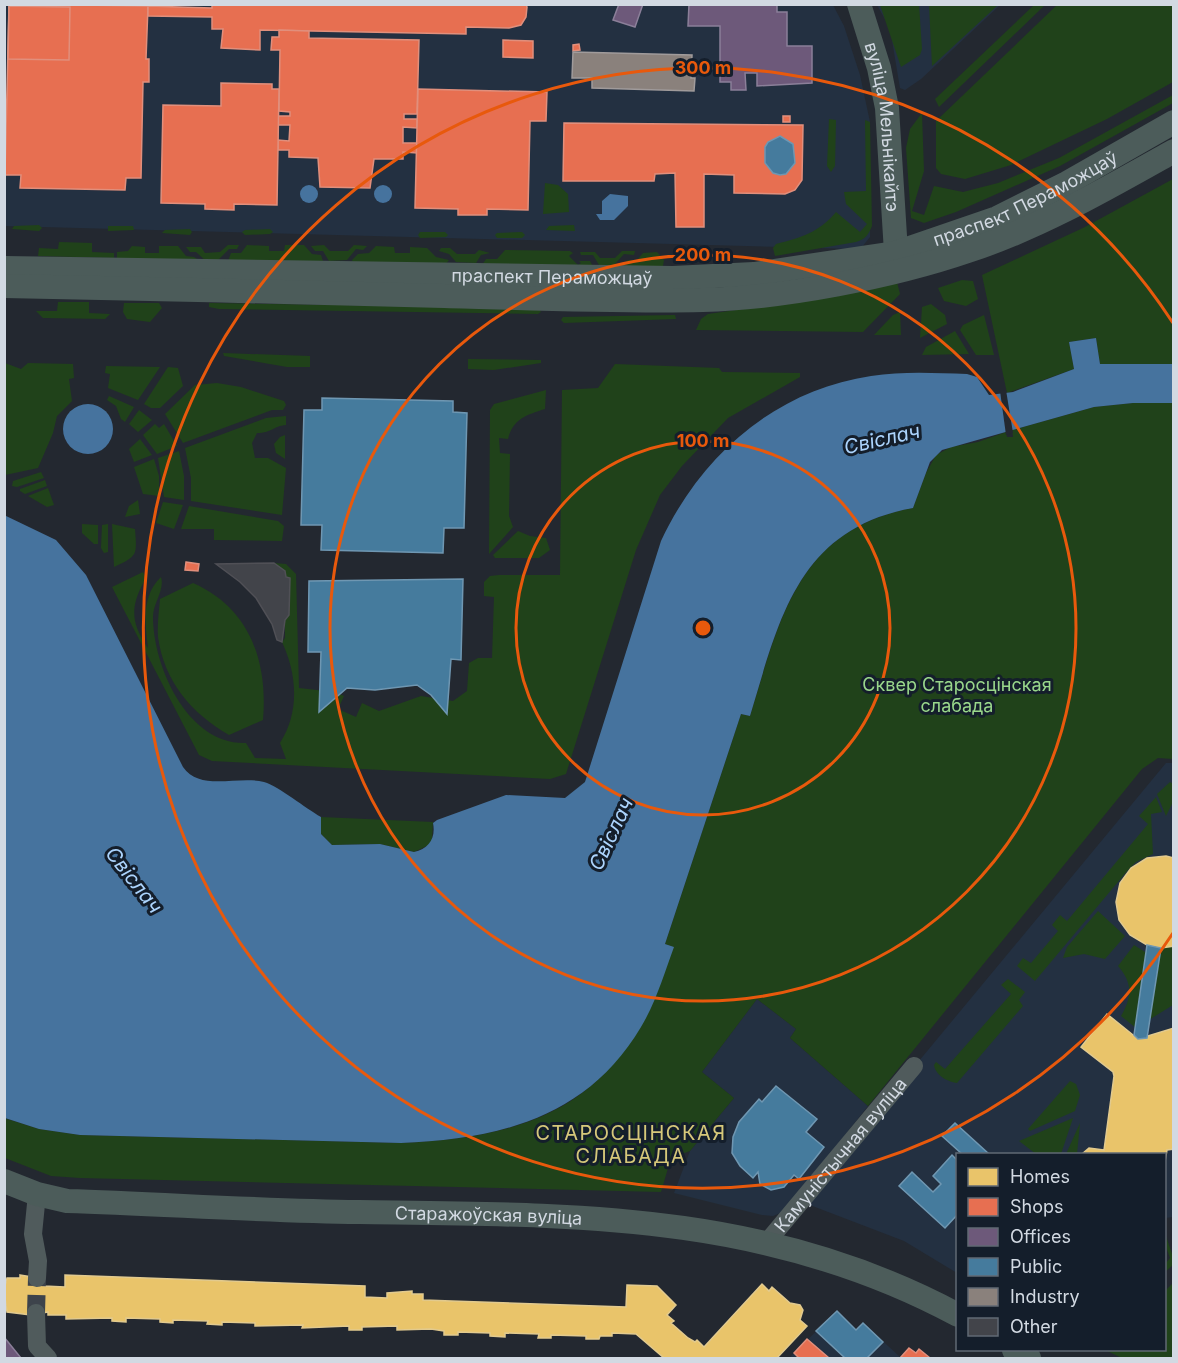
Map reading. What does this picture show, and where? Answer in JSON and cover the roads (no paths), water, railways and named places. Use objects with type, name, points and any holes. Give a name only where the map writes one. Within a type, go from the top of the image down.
[{"type":"main road","name":"вуліца Мельнікайтэ","points":[[859,4],[881,75],[887,108],[896,262]]},
{"type":"main road","name":"праспект Пераможцаў","points":[[4,286],[703,300],[794,290],[896,262],[997,218],[1067,183],[1173,122]]},
{"type":"main road","name":"праспект Пераможцаў","points":[[4,268],[708,278],[896,262],[970,251],[1026,229],[1112,186],[1173,151]]},
{"type":"main road","name":"Старажоўская вуліца","points":[[4,1181],[37,1194],[67,1201],[355,1212],[605,1218],[661,1223],[766,1242],[811,1253],[881,1277],[956,1314]]},
{"type":"main road","points":[[1016,1351],[1029,1359]]},
{"type":"street","name":"Камуністычная вуліца","points":[[766,1242],[914,1066]]},
{"type":"street","points":[[37,1194],[33,1234],[38,1261],[37,1278]]},
{"type":"street","points":[[36,1313],[38,1346],[48,1359]]},
{"type":"water","points":[[309,185],[315,188],[318,194],[315,200],[309,203],[303,200],[300,194],[303,188]]},
{"type":"water","points":[[383,185],[389,188],[392,194],[389,200],[383,203],[377,200],[374,194],[377,188]]},
{"type":"water","points":[[610,194],[628,196],[628,206],[614,220],[600,220],[596,214],[602,214],[602,201]]},
{"type":"water","name":"Свіслач","points":[[1096,338],[1100,364],[1173,364],[1173,403],[1133,403],[1094,407],[942,450],[930,462],[913,508],[874,519],[843,536],[818,558],[799,584],[771,646],[750,716],[741,714],[665,944],[674,947],[651,1008],[641,1027],[619,1058],[594,1083],[567,1103],[538,1118],[506,1129],[437,1141],[401,1143],[80,1135],[39,1129],[5,1118],[4,515],[56,540],[86,575],[183,767],[190,775],[209,781],[254,780],[264,782],[321,817],[321,834],[332,845],[380,844],[414,852],[424,848],[430,842],[433,823],[437,820],[506,795],[565,798],[585,782],[661,541],[697,481],[745,432],[773,412],[804,396],[836,384],[883,374],[967,374],[977,377],[989,395],[1013,392],[1074,369],[1069,342]]},
{"type":"water","points":[[83,404],[93,404],[106,411],[113,424],[113,434],[106,447],[93,454],[83,454],[74,450],[67,443],[63,434],[63,424],[67,415],[74,408]]},
{"type":"tunnel","points":[[36,1313],[37,1278]]},
{"type":"district","name":"СТАРОСЦІНСКАЯ СЛАБАДА","points":[[631,1144]]},
{"type":"park label","name":"Сквер Старосцінская слабада","points":[[957,694]]}]
